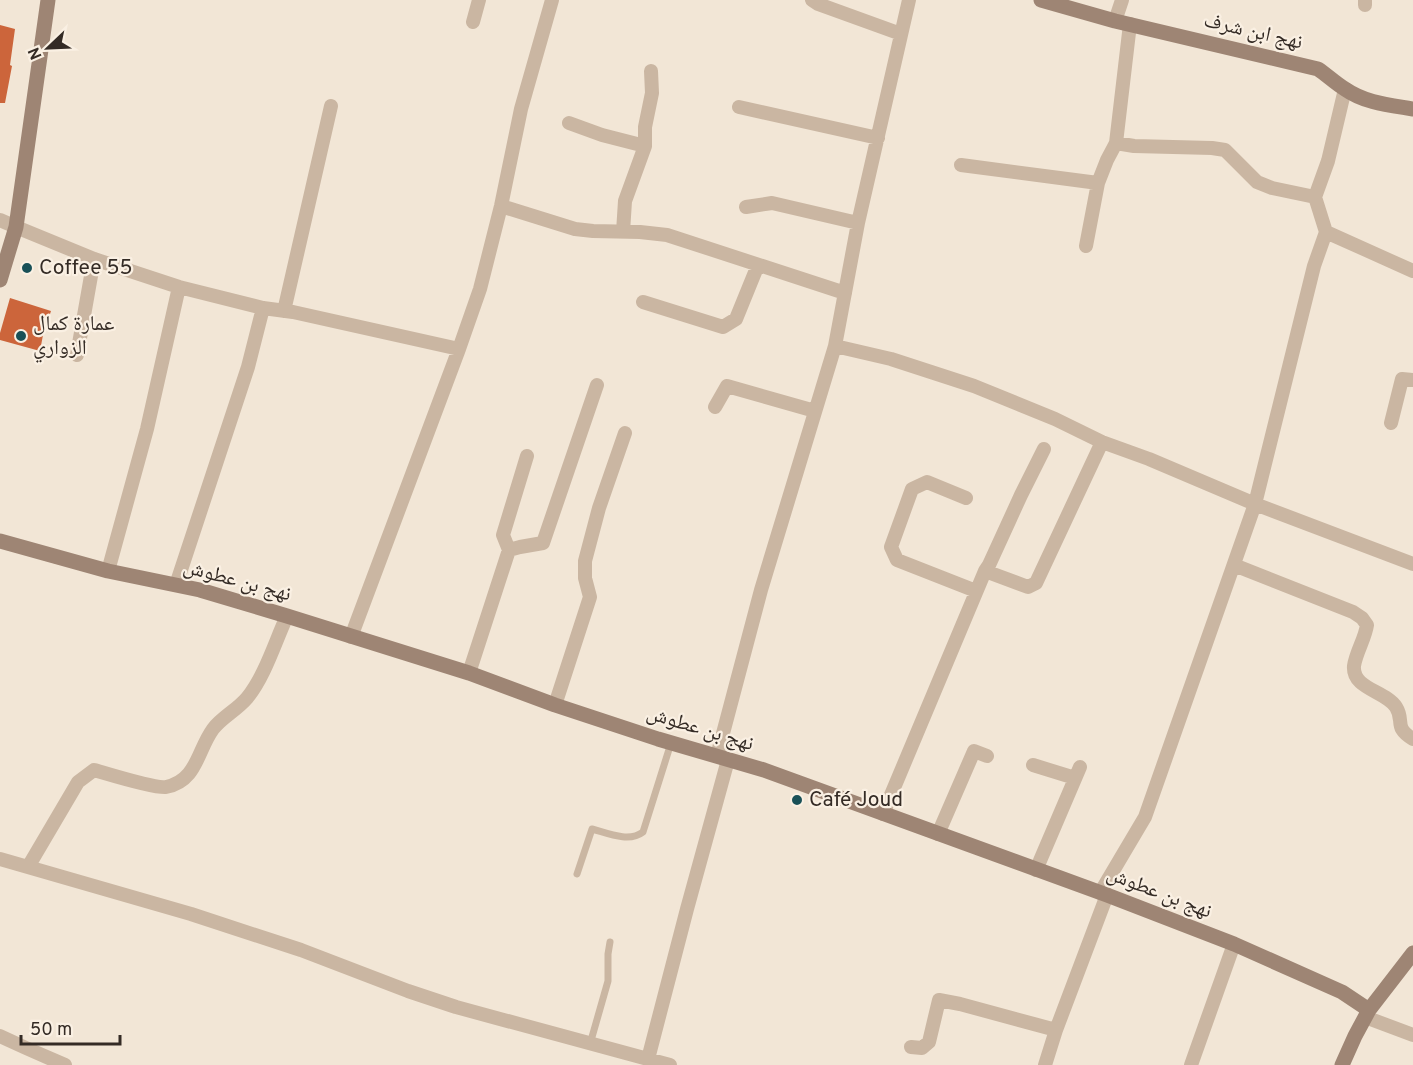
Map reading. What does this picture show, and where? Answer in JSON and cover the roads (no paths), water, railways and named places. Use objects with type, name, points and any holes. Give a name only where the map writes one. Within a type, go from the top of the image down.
[{"type":"street","points":[[0,280],[16,228],[48,0]]},
{"type":"street","points":[[473,22],[479,0]]},
{"type":"street","points":[[351,637],[480,289],[501,206],[521,109],[552,0]]},
{"type":"street","points":[[812,0],[901,34]]},
{"type":"street","points":[[648,1059],[687,909],[761,590],[835,346],[858,223],[909,0]]},
{"type":"street","name":"نهج ابن شرف","points":[[1041,0],[1115,21],[1318,69],[1360,97],[1379,104],[1413,109]]},
{"type":"street","points":[[1115,21],[1122,0]]},
{"type":"street","points":[[1086,246],[1098,183],[1116,143],[1130,24]]},
{"type":"street","points":[[623,232],[625,201],[645,146],[645,128],[652,93],[651,71]]},
{"type":"street","points":[[1045,1065],[1104,894],[1145,817],[1255,504],[1314,266],[1326,232],[1315,197],[1328,161],[1345,89]]},
{"type":"street","points":[[284,311],[331,106]]},
{"type":"street","points":[[739,107],[878,138]]},
{"type":"street","points":[[569,123],[602,135],[645,146]]},
{"type":"street","points":[[1116,143],[1134,146],[1225,150],[1257,182],[1272,188],[1315,197]]},
{"type":"street","points":[[961,165],[1098,183]]},
{"type":"street","points":[[746,207],[772,203],[858,223]]},
{"type":"street","points":[[501,206],[575,228],[667,235],[845,293]]},
{"type":"street","points":[[0,220],[94,259],[179,287],[263,308],[459,349]]},
{"type":"street","points":[[1326,232],[1413,271]]},
{"type":"street","points":[[77,355],[94,259]]},
{"type":"street","points":[[643,302],[723,327],[736,319],[758,265]]},
{"type":"street","points":[[108,571],[147,429],[179,287]]},
{"type":"street","points":[[176,585],[248,368],[263,308]]},
{"type":"street","points":[[835,346],[891,359],[974,386],[1055,419],[1101,442],[1413,564]]},
{"type":"street","points":[[1391,423],[1402,379],[1413,380]]},
{"type":"street","points":[[509,550],[543,543],[597,385]]},
{"type":"street","points":[[715,407],[727,386],[816,411]]},
{"type":"street","points":[[555,705],[590,597],[585,578],[585,561],[599,508],[625,433]]},
{"type":"street","points":[[984,571],[1028,587],[1036,583],[1101,442]]},
{"type":"street","points":[[884,814],[984,571],[989,565],[1044,449]]},
{"type":"street","points":[[469,673],[509,550],[503,535],[527,456]]},
{"type":"street","points":[[966,498],[927,482],[912,489],[891,547],[897,560],[976,591]]},
{"type":"street","name":"نهج بن عطوش","points":[[0,541],[108,571],[200,590],[287,616],[469,673],[555,705],[671,743],[764,770],[1234,944],[1342,992],[1367,1013]]},
{"type":"street","points":[[1234,565],[1353,612],[1362,618],[1367,625],[1366,633],[1354,663],[1354,673],[1359,681],[1396,707],[1401,729],[1413,739]]},
{"type":"street","points":[[28,867],[78,782],[94,770],[163,788],[178,784],[189,775],[214,727],[246,700],[258,681],[287,616]]},
{"type":"street","points":[[938,834],[974,751],[987,756]]},
{"type":"street","points":[[1033,765],[1078,772],[1036,870]]},
{"type":"street","points":[[0,859],[191,914],[301,950],[446,1004],[670,1065]]},
{"type":"street","points":[[1191,1065],[1234,944]]},
{"type":"street","points":[[1342,1065],[1367,1013],[1413,953]]},
{"type":"street","points":[[911,1047],[922,1048],[929,1042],[939,1000],[1056,1030]]},
{"type":"street","points":[[1367,1013],[1413,1035]]},
{"type":"street","points":[[0,1036],[65,1065]]},
{"type":"lane","points":[[578,874],[592,829],[630,838],[637,837],[643,832],[671,743]]},
{"type":"lane","points":[[590,1044],[608,981],[610,942]]},
{"type":"place","name":"Coffee 55","points":[[27,268]]},
{"type":"place","name":"عمارة كمال الزواري","points":[[21,336]]},
{"type":"place","name":"Café Joud","points":[[797,800]]}]
